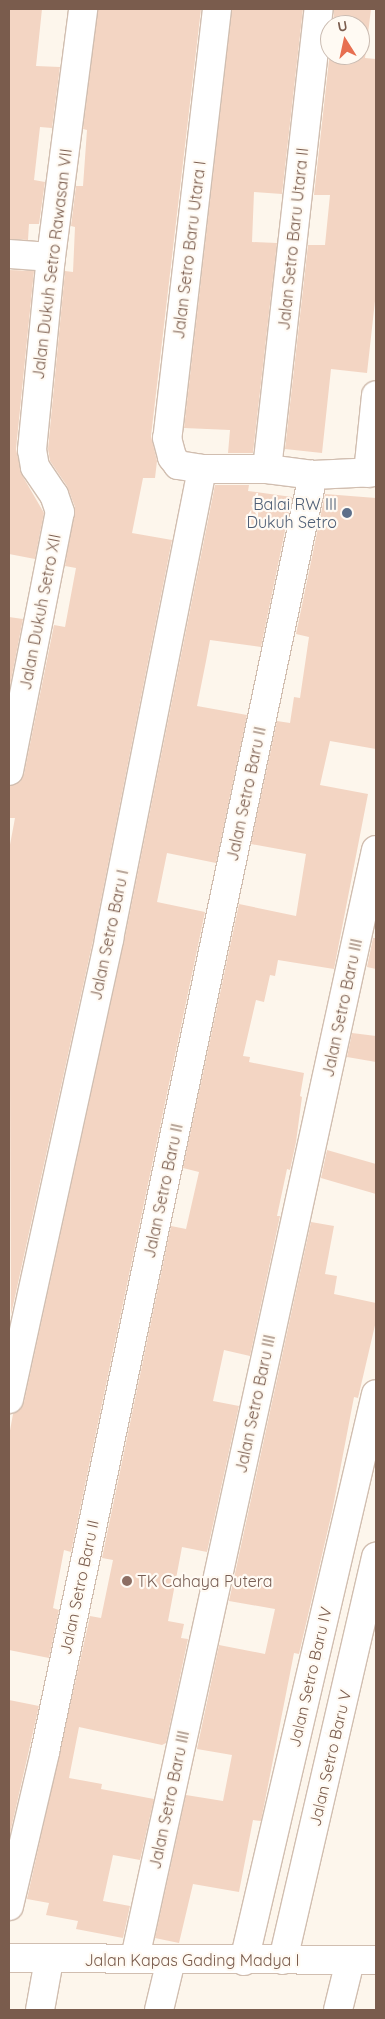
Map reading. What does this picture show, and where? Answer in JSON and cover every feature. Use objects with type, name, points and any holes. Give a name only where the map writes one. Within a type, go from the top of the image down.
[{"type":"street","name":"Jalan Dukuh Setro Rawasan VII","points":[[60,512],[54,495],[34,466],[32,450],[51,257],[83,9]]},
{"type":"street","name":"Jalan Setro Baru Utara I","points":[[202,469],[178,465],[172,457],[167,438],[217,9]]},
{"type":"street","name":"Jalan Setro Baru Utara II","points":[[267,469],[319,9]]},
{"type":"street","points":[[9,254],[51,257]]},
{"type":"street","points":[[202,469],[267,469],[313,475],[372,472],[376,395]]},
{"type":"street","name":"Jalan Setro Baru I","points":[[9,1399],[109,939],[202,469]]},
{"type":"street","name":"Jalan Setro Baru II","points":[[9,1906],[47,1742],[313,475]]},
{"type":"street","name":"Jalan Dukuh Setro XII","points":[[9,771],[60,512]]},
{"type":"street","name":"Jalan Setro Baru III","points":[[135,1958],[376,850]]},
{"type":"street","name":"Jalan Setro Baru IV","points":[[244,1961],[376,1394]]},
{"type":"street","name":"Jalan Setro Baru V","points":[[283,1960],[376,1557]]},
{"type":"street","name":"Jalan Kapas Gading Madya I","points":[[9,1958],[49,1960],[135,1958],[244,1961],[363,1961]]},
{"type":"street","points":[[40,2010],[49,1960]]},
{"type":"street","points":[[159,2010],[171,1960]]},
{"type":"street","points":[[338,2010],[363,1961]]},
{"type":"building","points":[[9,9],[42,9],[36,66],[60,67],[52,128],[40,127],[34,180],[45,182],[39,224],[29,224],[28,240],[9,239]]},
{"type":"building","points":[[98,9],[201,9],[151,436],[157,461],[155,478],[143,478],[132,533],[172,540],[94,936],[11,1315],[9,850],[15,818],[9,818],[9,786],[20,782],[24,774],[54,625],[65,627],[76,568],[65,566],[75,507],[67,486],[50,461],[48,449],[65,271],[73,272],[75,227],[71,226],[76,186],[83,186],[87,130],[83,129]]},
{"type":"building","points":[[232,9],[303,9],[282,194],[254,192],[252,242],[277,243],[253,453],[228,453],[230,430],[184,428]]},
{"type":"building","points":[[334,9],[371,9],[370,17],[370,15],[334,15]]},
{"type":"building","points":[[370,58],[376,59],[376,292],[367,373],[331,369],[322,453],[285,449],[308,245],[325,245],[330,195],[314,195],[328,65],[370,65]]},
{"type":"building","points":[[9,270],[34,271],[16,449],[22,475],[44,513],[35,559],[9,554]]},
{"type":"building","points":[[215,485],[249,485],[248,491],[292,497],[261,647],[210,640],[197,706],[247,715],[216,863],[167,853],[157,902],[205,912],[71,1552],[64,1550],[53,1608],[59,1610],[49,1658],[9,1650],[9,1436],[13,1414],[24,1402],[124,942]]},
{"type":"building","points":[[325,494],[376,498],[376,749],[330,741],[320,785],[368,794],[334,969],[278,960],[275,976],[270,975],[264,1002],[256,1000],[243,1056],[250,1057],[249,1062],[304,1073],[300,1096],[302,1097],[296,1142],[290,1170],[287,1169],[277,1216],[280,1216],[250,1356],[224,1350],[213,1401],[239,1406],[207,1552],[182,1547],[168,1621],[184,1624],[181,1638],[188,1639],[166,1743],[162,1745],[79,1727],[69,1778],[102,1784],[101,1789],[154,1799],[140,1860],[113,1855],[103,1901],[130,1906],[123,1938],[76,1929],[78,1921],[46,1915],[49,1903],[27,1899],[90,1616],[101,1618],[113,1560],[102,1558],[171,1226],[186,1229],[199,1172],[183,1168],[239,904],[296,916],[306,854],[251,844],[277,721],[290,723],[294,697],[300,698],[309,637],[296,634]]},
{"type":"building","points":[[9,617],[23,619],[9,691]]},
{"type":"building","points":[[373,938],[376,938],[376,969],[367,967]]},
{"type":"building","points":[[352,1033],[376,1036],[376,1062],[347,1057]]},
{"type":"building","points":[[327,1150],[376,1164],[376,1194],[321,1178]]},
{"type":"building","points":[[311,1222],[334,1226],[325,1274],[337,1276],[334,1294],[376,1303],[376,1321],[358,1398],[354,1397],[332,1512],[299,1654],[294,1653],[261,1821],[253,1820],[239,1892],[193,1884],[179,1943],[155,1938],[186,1795],[223,1801],[232,1755],[197,1749],[219,1645],[265,1654],[275,1609],[229,1601]]},
{"type":"building","points":[[9,1700],[39,1706],[9,1838]]},
{"type":"place","name":"Balai RW III Dukuh Setro","points":[[347,513]]},
{"type":"place","name":"TK Cahaya Putera","points":[[127,1581]]}]
